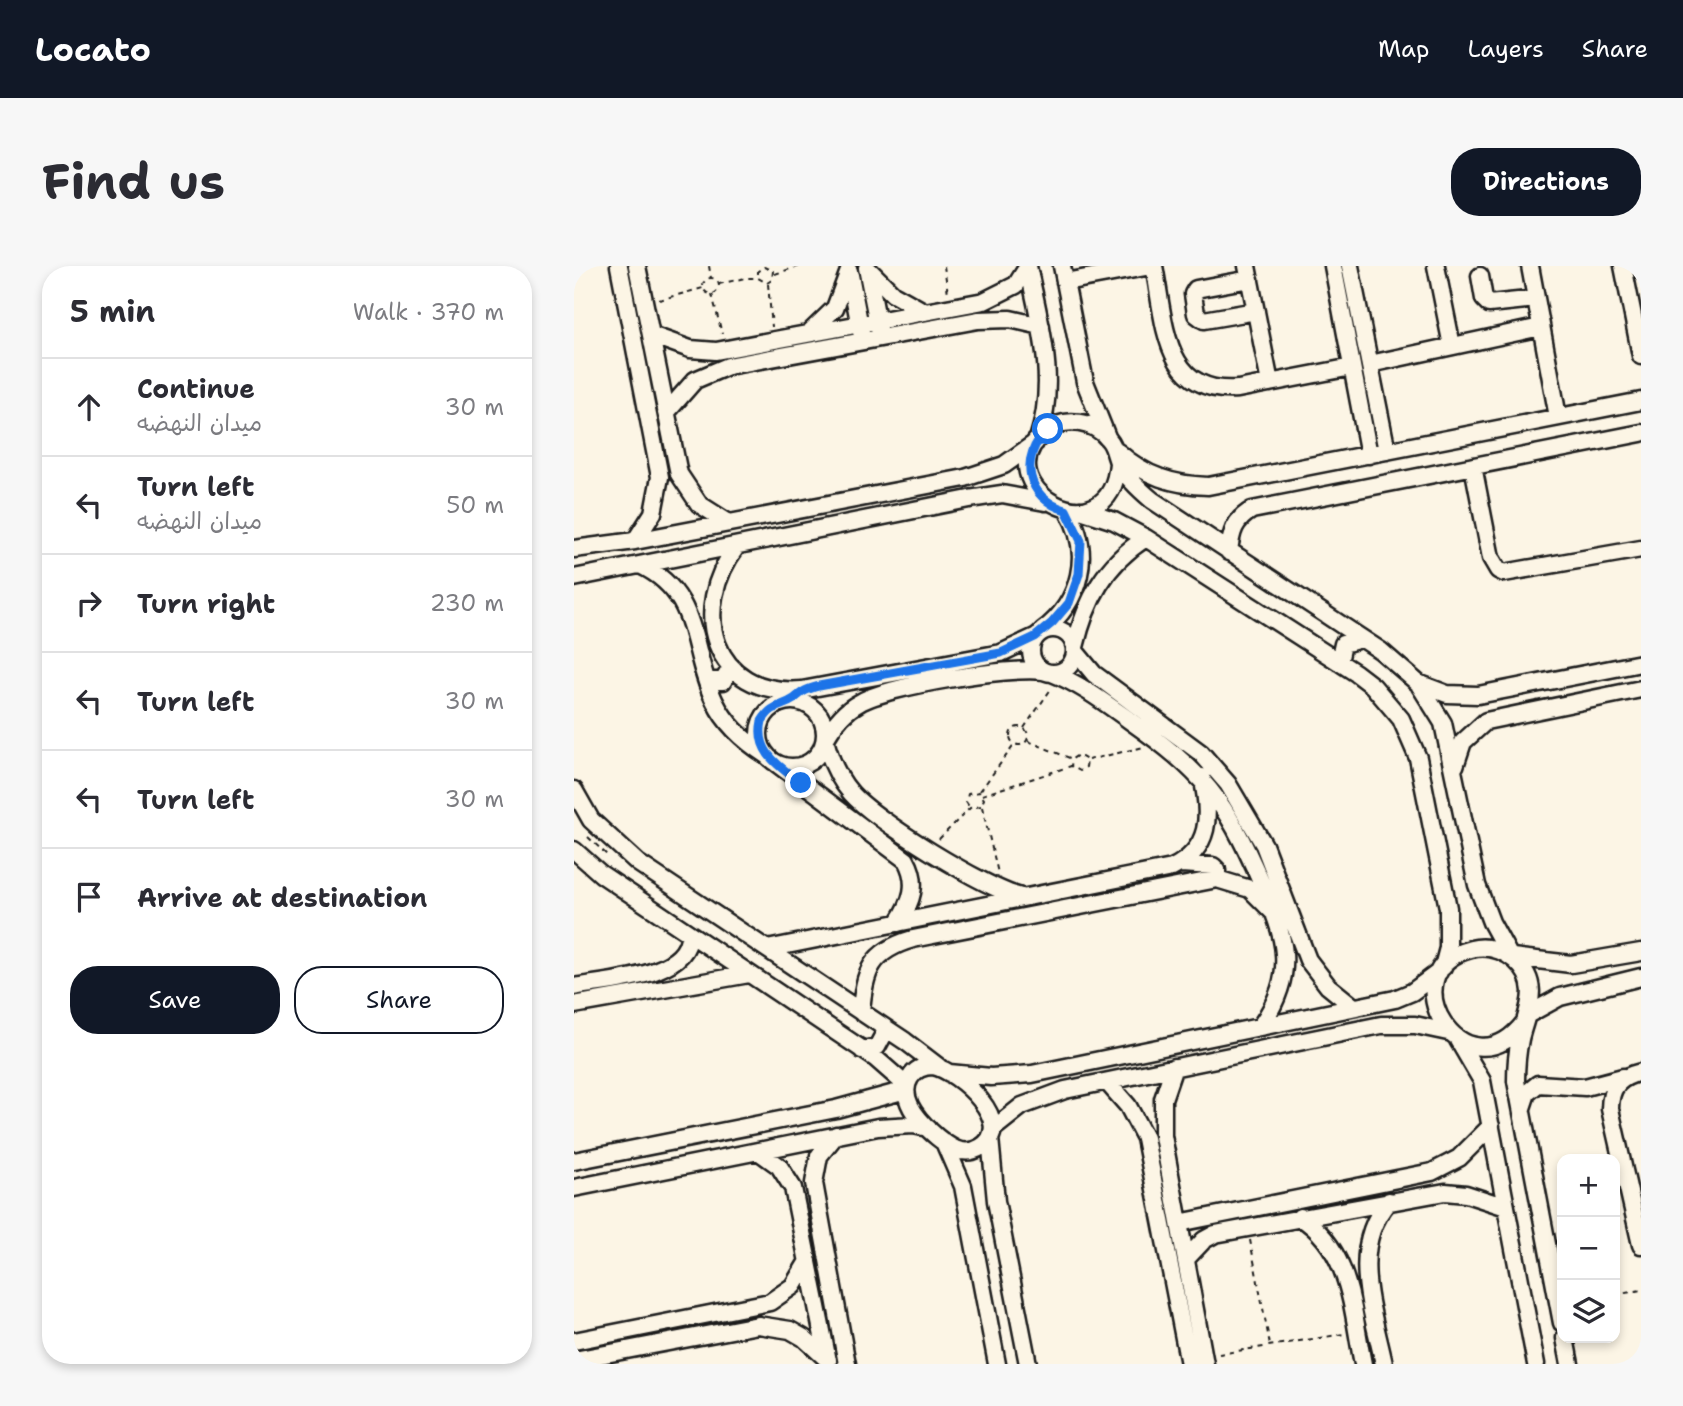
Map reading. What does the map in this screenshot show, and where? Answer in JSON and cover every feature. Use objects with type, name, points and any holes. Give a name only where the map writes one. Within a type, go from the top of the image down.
[{"type":"street","points":[[619,266],[660,477],[653,513],[635,541]]},
{"type":"street","points":[[637,266],[679,474],[699,504],[729,523]]},
{"type":"street","points":[[651,335],[690,349],[721,350],[806,335],[984,301],[1007,292],[1023,276],[1028,266]]},
{"type":"street","points":[[1028,266],[1041,326],[1049,387],[1045,418],[1029,464],[1030,476],[1033,486],[1048,503]]},
{"type":"street","points":[[1073,510],[1093,507],[1112,489],[1114,451],[1085,382],[1063,274],[1152,266],[1169,346],[1183,372],[1195,381],[1223,390],[1352,366]]},
{"type":"street","points":[[1333,266],[1369,455]]},
{"type":"street","points":[[1350,266],[1387,451]]},
{"type":"street","points":[[1436,266],[1452,346]]},
{"type":"street","points":[[1530,266],[1558,417]]},
{"type":"street","points":[[1623,266],[1641,356]]},
{"type":"street","points":[[867,267],[892,294],[925,312]]},
{"type":"street","points":[[867,267],[881,338]]},
{"type":"street","points":[[848,268],[863,342]]},
{"type":"street","points":[[806,335],[835,308],[848,268]]},
{"type":"street","points":[[1256,311],[1204,320],[1196,314],[1193,294],[1196,289],[1249,272],[1270,383]]},
{"type":"street","points":[[1480,276],[1484,299],[1489,304],[1536,299]]},
{"type":"street","points":[[666,413],[695,380],[719,368],[994,319],[1041,326]]},
{"type":"street","points":[[1370,363],[1541,327]]},
{"type":"street","points":[[719,368],[713,361],[721,350]]},
{"type":"street","points":[[1114,451],[1148,474],[1167,481],[1208,486],[1641,401]]},
{"type":"street","points":[[574,549],[635,541],[965,478],[1004,465],[1037,441],[1048,429],[1074,422],[1099,430],[1152,500],[1322,615],[1381,651],[1418,683],[1443,723],[1478,885],[1491,922],[1510,956],[1530,982],[1527,1018],[1516,1066],[1557,1296]]},
{"type":"street","points":[[1488,431],[1494,462]]},
{"type":"street","points":[[1229,552],[1237,522],[1252,510],[1641,433]]},
{"type":"street","points":[[1473,466],[1491,558],[1498,570],[1504,573],[1641,549]]},
{"type":"street","points":[[660,477],[668,478],[679,474]]},
{"type":"street","points":[[965,478],[972,490],[969,499]]},
{"type":"street","points":[[574,578],[1002,494],[1114,521],[1146,538],[1373,686],[1401,719],[1418,758],[1448,908],[1448,948],[1436,981],[1434,1002],[1441,1023],[1476,1066],[1491,1126],[1536,1364]]},
{"type":"street","points":[[1073,510],[1081,541],[1079,574],[1069,603],[1038,634],[1001,653],[793,697],[768,711],[762,721],[759,733],[771,759],[788,767],[800,766],[821,751],[825,739],[845,713],[872,696],[1009,670],[1052,673],[1071,664],[1088,604],[1104,574],[1130,548],[1146,538]]},
{"type":"street","points":[[737,546],[722,566],[712,602],[717,640],[731,668],[759,685],[793,697],[820,715],[834,768],[850,792],[872,811],[1002,891],[1027,898]]},
{"type":"street","points":[[640,565],[666,580],[683,603],[707,681],[723,717],[750,745],[906,860],[911,869],[914,890],[883,937],[891,946]]},
{"type":"street","points":[[1304,639],[1318,636],[1323,629],[1322,615]]},
{"type":"street","points":[[1038,634],[1062,631],[1094,674],[1201,753],[1228,784],[1264,845],[1294,946],[1280,989],[1260,1027]]},
{"type":"street","points":[[1038,634],[1030,652],[1032,660],[1084,688],[1162,743],[1202,777],[1230,816],[1275,914],[1294,946],[1317,974],[1357,1006],[1365,1016],[1364,1028]]},
{"type":"street","points":[[1339,662],[1343,645],[1361,639]]},
{"type":"street","points":[[1418,683],[1447,694],[1478,695],[1641,663]]},
{"type":"street","points":[[707,681],[723,681],[731,668]]},
{"type":"street","points":[[1455,772],[1463,742],[1486,721],[1641,689]]},
{"type":"street","points":[[767,949],[1163,871],[1181,864],[1197,849],[1207,830],[1207,796],[1202,777]]},
{"type":"street","points":[[574,790],[591,820],[620,849],[884,1027],[968,1087],[984,1105],[992,1133],[996,1201],[1028,1364]]},
{"type":"street","points":[[574,850],[601,874],[862,1049],[906,1088],[911,1105],[928,1128],[944,1142],[970,1152],[979,1149],[992,1133],[1038,1098],[1364,1028],[1415,1024],[1452,1035],[1466,1043],[1488,1046],[1509,1038],[1527,1018],[1560,996],[1641,977]]},
{"type":"street","points":[[1181,864],[1213,866],[1218,873],[1217,879]]},
{"type":"street","points":[[861,1012],[864,981],[870,967],[891,946],[913,939],[1217,879],[1250,889],[1275,914]]},
{"type":"street","points":[[574,987],[666,967],[683,954],[689,944],[689,934]]},
{"type":"street","points":[[574,1161],[836,1109],[906,1088],[912,1075],[921,1068],[991,1077],[1032,1074],[1357,1006],[1412,992],[1469,950],[1490,948],[1510,956],[1571,964],[1641,952]]},
{"type":"street","points":[[666,967],[677,974],[672,986]]},
{"type":"street","points":[[574,1005],[749,974]]},
{"type":"street","points":[[862,1049],[870,1050],[882,1042],[884,1027]]},
{"type":"street","points":[[1174,1068],[1163,1099],[1163,1136],[1186,1259],[1199,1361]]},
{"type":"street","points":[[1032,1074],[1031,1087],[1038,1098]]},
{"type":"street","points":[[1522,1111],[1527,1093],[1538,1084],[1585,1087],[1633,1074]]},
{"type":"street","points":[[1633,1074],[1613,1088],[1610,1109],[1641,1245]]},
{"type":"street","points":[[1107,1082],[1128,1106],[1145,1138],[1199,1361]]},
{"type":"street","points":[[836,1109],[844,1123],[839,1135],[827,1145],[815,1169],[816,1199],[847,1364]]},
{"type":"street","points":[[574,1188],[895,1125],[928,1128]]},
{"type":"street","points":[[1179,1223],[1399,1180],[1446,1166],[1471,1149],[1491,1126]]},
{"type":"street","points":[[1145,1138],[1163,1136]]},
{"type":"street","points":[[944,1142],[959,1171],[997,1364]]},
{"type":"street","points":[[758,1151],[779,1166],[787,1176],[796,1203],[828,1362]]},
{"type":"street","points":[[1384,1364],[1365,1261],[1371,1228],[1406,1191],[1399,1180]]},
{"type":"street","points":[[1186,1259],[1204,1240],[1247,1227],[1445,1192],[1466,1194],[1506,1207]]},
{"type":"street","points":[[796,1203],[803,1195],[816,1199]]},
{"type":"street","points":[[967,1207],[978,1198],[996,1201]]},
{"type":"street","points":[[1300,1217],[1326,1237],[1336,1251],[1347,1282],[1363,1364]]},
{"type":"street","points":[[574,1342],[756,1306],[782,1296],[793,1286],[808,1261]]},
{"type":"street","points":[[1347,1282],[1357,1274],[1367,1278]]},
{"type":"street","points":[[756,1306],[762,1315],[758,1325]]},
{"type":"street","points":[[574,1360],[758,1325],[790,1330],[804,1338],[828,1362]]},
{"type":"street","points":[[1566,1343],[1570,1364]]},
{"type":"path","points":[[709,266],[711,278],[719,284],[758,278],[767,283]]},
{"type":"path","points":[[767,283],[774,275],[799,266]]},
{"type":"path","points":[[944,266],[951,307]]},
{"type":"path","points":[[758,278],[758,271],[764,267],[770,269],[774,275]]},
{"type":"path","points":[[704,288],[705,281],[711,278]]},
{"type":"path","points":[[767,283],[772,314],[771,341]]},
{"type":"path","points":[[712,294],[718,291],[719,284]]},
{"type":"path","points":[[645,303],[704,288]]},
{"type":"path","points":[[704,288],[712,294],[721,350]]},
{"type":"path","points":[[1024,728],[1052,673]]},
{"type":"path","points":[[1024,728],[1028,734],[1027,741],[1022,745],[1015,744],[1010,737],[1013,730],[1024,728]]},
{"type":"path","points":[[1027,741],[1072,759]]},
{"type":"path","points":[[1071,766],[1072,759],[1078,755],[1087,760],[1162,743]]},
{"type":"path","points":[[1002,891],[981,806],[981,794],[1015,744]]},
{"type":"path","points":[[1071,766],[1077,771],[1084,770],[1087,760]]},
{"type":"path","points":[[970,808],[966,797],[971,792],[981,794],[1071,766]]},
{"type":"path","points":[[929,848],[970,808],[981,806]]},
{"type":"path","points":[[1247,1227],[1270,1346]]},
{"type":"path","points":[[1620,1294],[1641,1290]]},
{"type":"path","points":[[1199,1361],[1357,1332]]},
{"type":"route","points":[[801,783],[766,755],[761,744],[759,733],[762,721],[768,711],[778,704],[792,701],[802,690],[840,681],[1001,653],[1035,637],[1062,614],[1075,590],[1082,557],[1081,541],[1066,510],[1057,508],[1040,496],[1030,476],[1031,453],[1035,443],[1048,429]]}]
